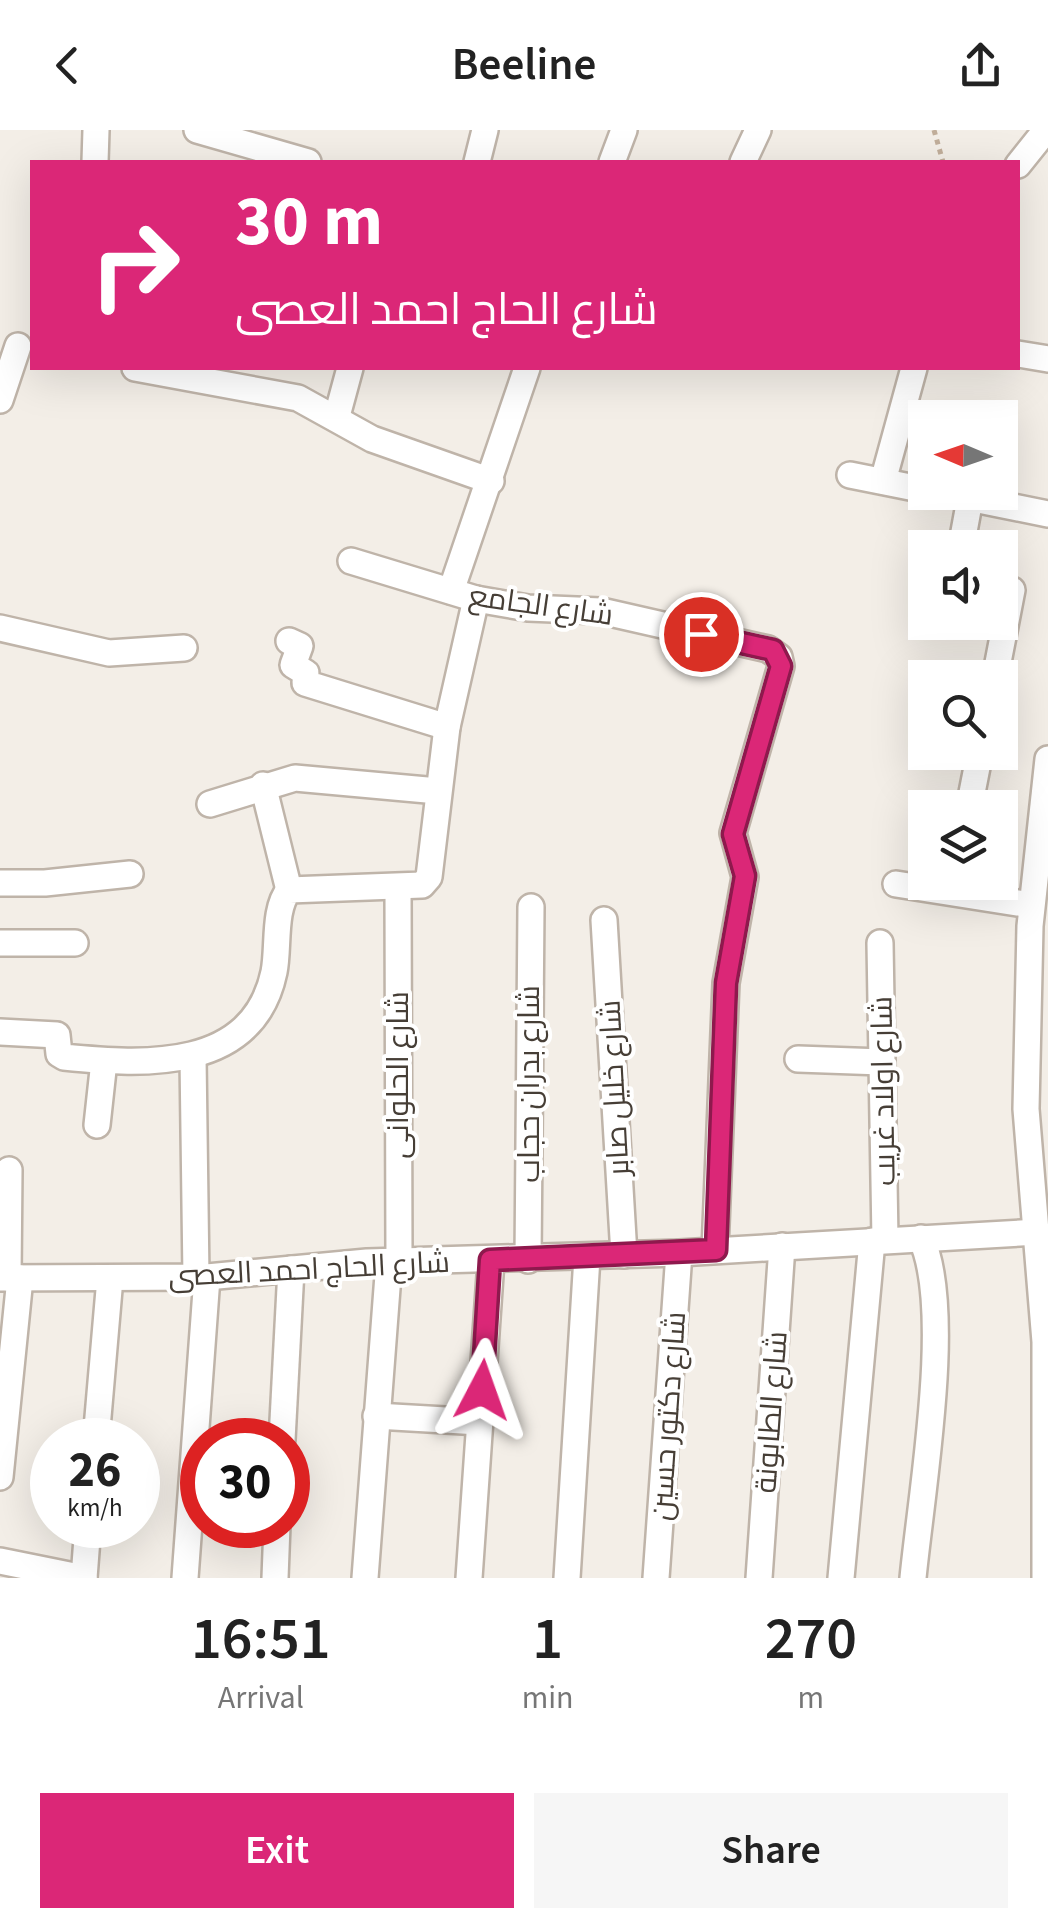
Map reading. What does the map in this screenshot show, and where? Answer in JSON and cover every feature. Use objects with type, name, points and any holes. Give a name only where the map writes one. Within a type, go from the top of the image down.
[{"type":"street","points":[[95,160],[96,130]]},
{"type":"street","points":[[197,130],[301,160]]},
{"type":"street","points":[[478,160],[485,130]]},
{"type":"street","points":[[613,160],[624,130]]},
{"type":"street","points":[[745,160],[758,130]]},
{"type":"street","points":[[1020,163],[1046,130]]},
{"type":"street","points":[[0,400],[17,346]]},
{"type":"street","points":[[1020,354],[1048,359]]},
{"type":"street","points":[[147,370],[278,393],[336,416],[372,439],[491,481]]},
{"type":"street","points":[[336,416],[349,370]]},
{"type":"street","points":[[288,890],[417,888],[428,876],[463,595],[491,481],[525,370]]},
{"type":"street","points":[[884,481],[913,370]]},
{"type":"street","points":[[850,475],[908,486]]},
{"type":"street","points":[[1018,508],[1048,514]]},
{"type":"street","name":"شارع الجامع","points":[[351,560],[463,595],[601,611],[773,650],[781,666],[733,834],[745,876],[726,983],[716,1250]]},
{"type":"street","points":[[0,628],[109,652],[184,648]]},
{"type":"street","points":[[289,641],[300,646],[293,666],[306,673],[305,683],[447,728]]},
{"type":"street","points":[[1045,1578],[1045,1342],[1038,1232],[1043,1206],[1031,905],[1041,873],[1048,759]]},
{"type":"street","points":[[210,804],[262,786],[321,777],[438,791]]},
{"type":"street","points":[[0,1032],[54,1034],[60,1038],[60,1056],[104,1061],[193,1056],[236,1036],[262,1006],[275,970],[282,902],[288,890],[262,786]]},
{"type":"street","points":[[0,882],[45,883],[130,874]]},
{"type":"street","points":[[896,884],[908,885]]},
{"type":"street","name":"شارع الحلوانى","points":[[365,1578],[376,1416],[394,1262],[398,888]]},
{"type":"street","points":[[1008,900],[1031,905]]},
{"type":"street","name":"شارع بدران حجاب","points":[[528,1260],[530,908]]},
{"type":"street","name":"شارع خليل صابر","points":[[604,920],[624,1255]]},
{"type":"street","name":"شارع اولاد غريب","points":[[840,1578],[879,1241],[880,942]]},
{"type":"street","points":[[0,943],[76,943]]},
{"type":"street","points":[[185,1578],[202,1277],[193,1056]]},
{"type":"street","points":[[798,1059],[882,1062]]},
{"type":"street","points":[[97,1124],[104,1061]]},
{"type":"street","points":[[0,1477],[9,1278],[9,1170]]},
{"type":"street","name":"شارع الحاج احمد العصى","points":[[9,1278],[202,1277],[394,1262],[679,1253],[1038,1232]]},
{"type":"street","points":[[913,1578],[937,1314],[930,1259],[921,1238]]},
{"type":"street","name":"شارع الطابونة","points":[[759,1578],[782,1246]]},
{"type":"street","name":"شارع دكتور حسين","points":[[656,1578],[679,1253]]},
{"type":"street","points":[[567,1578],[587,1257]]},
{"type":"street","points":[[470,1578],[490,1260]]},
{"type":"street","points":[[283,1418],[290,1269]]},
{"type":"street","points":[[98,1418],[110,1278]]},
{"type":"street","points":[[376,1416],[480,1422]]},
{"type":"street","points":[[0,1561],[84,1578],[86,1548]]},
{"type":"street","points":[[275,1578],[277,1548]]},
{"type":"path","points":[[934,130],[943,160]]},
{"type":"route","points":[[482,1390],[490,1260],[716,1250],[726,983],[745,876],[733,834],[781,666],[780,657],[773,650],[701,634]]}]
